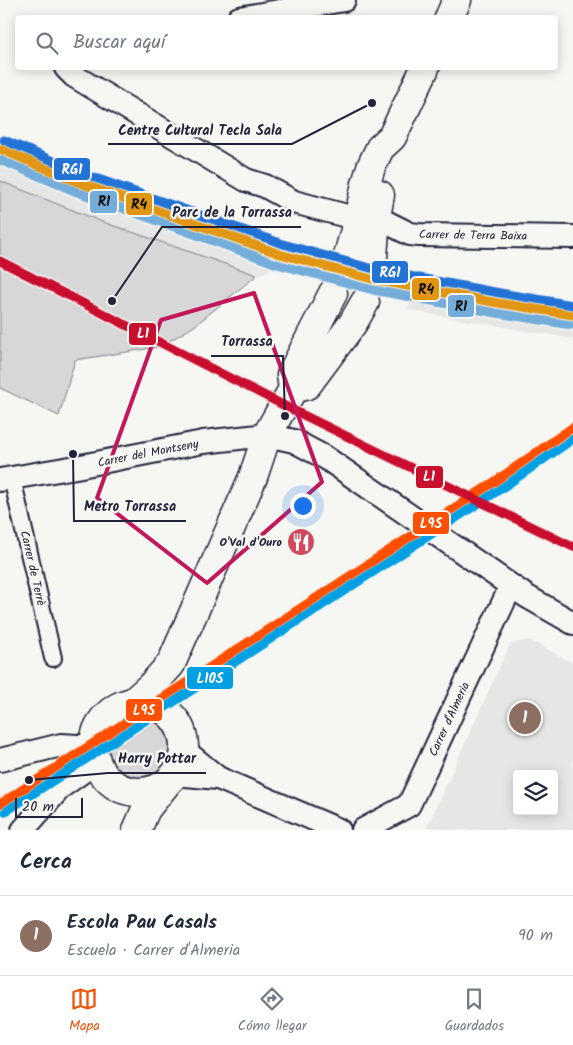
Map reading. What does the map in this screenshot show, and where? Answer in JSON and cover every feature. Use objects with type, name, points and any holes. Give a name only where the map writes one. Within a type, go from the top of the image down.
[{"type":"street","points":[[253,15],[310,3],[344,0]]},
{"type":"street","points":[[450,15],[457,0]]},
{"type":"street","name":"Carrer de Terra Baixa","points":[[68,70],[74,76],[246,180],[265,186],[294,202],[367,218],[410,234],[573,237]]},
{"type":"street","points":[[372,270],[366,184],[371,167],[380,148],[392,137],[424,70]]},
{"type":"street","points":[[346,263],[367,218]]},
{"type":"street","points":[[132,703],[172,664],[253,477],[266,435],[293,388],[291,375],[333,293]]},
{"type":"street","points":[[293,388],[307,385],[354,323],[365,302]]},
{"type":"street","name":"Carrer del Montseny","points":[[6,479],[203,442],[266,435],[294,441],[326,458],[511,586],[573,623]]},
{"type":"street","name":"Carrer de Terrè","points":[[6,479],[53,658]]},
{"type":"street","name":"Carrer d'Almeria","points":[[363,830],[409,804],[511,586]]},
{"type":"street","points":[[172,664],[172,716]]},
{"type":"street","points":[[137,830],[146,809],[175,769],[183,737],[172,716],[154,705],[142,702],[119,706],[100,723],[95,734],[95,755],[103,775],[113,784],[126,790],[140,793],[154,790],[175,769]]},
{"type":"street","points":[[0,760],[61,745],[95,755]]},
{"type":"street","points":[[22,830],[61,787],[95,755]]},
{"type":"street","points":[[175,769],[218,778],[339,830]]},
{"type":"street","points":[[113,784],[137,830]]},
{"type":"highlighted area","points":[[254,293],[322,482],[207,583],[97,498],[161,320]]},
{"type":"shaded area","points":[[0,136],[112,186],[285,246],[269,271],[257,275],[100,221],[0,181]]},
{"type":"shaded area","points":[[0,181],[100,221],[257,275],[193,327],[159,347],[75,360],[59,416],[0,388]]},
{"type":"shaded area","points":[[415,281],[573,306],[573,339],[408,310]]},
{"type":"shaded area","points":[[530,640],[573,663],[573,830],[452,830],[427,827],[510,644]]},
{"type":"shaded area","points":[[138,716],[150,719],[160,725],[166,735],[169,747],[166,759],[160,769],[150,775],[138,778],[126,775],[116,769],[110,759],[107,747],[110,735],[116,725],[126,719]]},
{"type":"transit line","name":"RG1","points":[[4,140],[84,174],[283,244],[377,270],[573,305]]},
{"type":"transit line","name":"R4","points":[[0,149],[80,183],[280,254],[375,280],[573,315]]},
{"type":"transit line","name":"R1","points":[[0,160],[77,192],[277,264],[373,290],[571,325]]},
{"type":"transit line","name":"L1","points":[[0,261],[289,408],[573,547]]},
{"type":"transit line","name":"L9S","points":[[0,804],[494,482],[573,427]]},
{"type":"transit line","name":"L10S","points":[[5,812],[499,490],[573,439]]},
{"type":"place","name":"Centre Cultural Tecla Sala","points":[[372,103]]},
{"type":"place","name":"Parc de la Torrassa","points":[[112,301]]},
{"type":"place","name":"Torrassa","points":[[285,416]]},
{"type":"place","name":"Metro Torrassa","points":[[73,454]]},
{"type":"place","name":"O'Val d'Ouro","points":[[301,542]]},
{"type":"place","name":"Escola Pau Casals","points":[[525,718]]},
{"type":"place","name":"Harry Pottar","points":[[29,780]]}]
